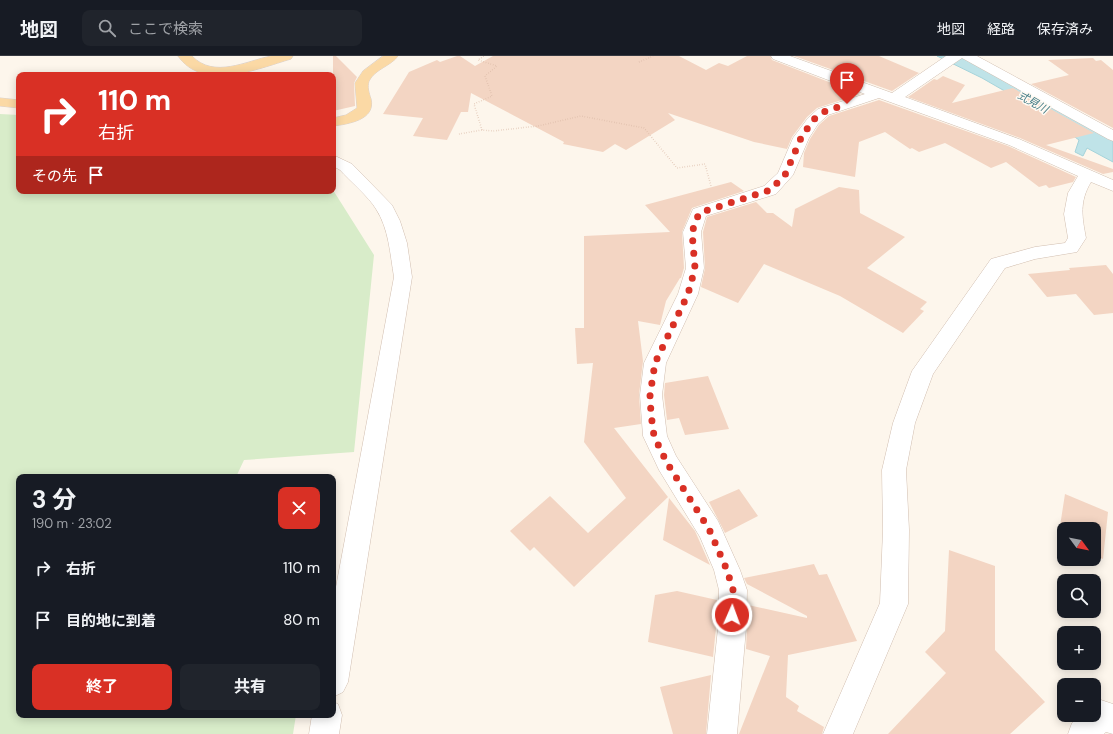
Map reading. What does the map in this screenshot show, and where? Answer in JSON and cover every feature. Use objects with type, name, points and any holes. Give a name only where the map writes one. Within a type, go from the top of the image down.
[{"type":"main road","points":[[185,56],[192,65],[208,72],[232,70],[286,56]]},
{"type":"main road","points":[[336,121],[350,119],[364,110],[365,104],[361,86],[364,76],[391,56]]},
{"type":"main road","points":[[0,102],[16,104]]},
{"type":"street","points":[[778,56],[1014,142],[1113,186]]},
{"type":"street","points":[[722,734],[732,628],[733,590],[727,570],[709,529],[667,463],[654,436],[650,395],[655,363],[688,294],[695,268],[692,232],[699,213],[770,190],[785,175],[801,138],[813,120],[823,112],[886,96],[956,56]]},
{"type":"street","points":[[968,56],[1113,136]]},
{"type":"street","points":[[336,162],[346,167],[383,205],[391,221],[398,243],[404,277],[336,665]]},
{"type":"street","points":[[838,734],[894,604],[896,530],[894,470],[904,423],[923,371],[998,263],[1035,253],[1071,248],[1076,238],[1073,214],[1076,193],[1087,174]]},
{"type":"street","points":[[1083,734],[1101,715],[1113,719]]},
{"type":"street","points":[[324,734],[327,718]]},
{"type":"path","points":[[482,130],[474,104],[492,96],[485,76],[497,66],[478,60],[484,56]]},
{"type":"path","points":[[639,62],[653,56]]},
{"type":"path","points":[[460,134],[482,130],[493,131],[538,126],[581,116],[644,128],[677,168],[705,164],[717,208]]},
{"type":"green space","points":[[0,114],[16,115],[16,194],[336,194],[374,255],[354,452],[244,460],[237,474],[16,474],[16,718],[296,718],[293,734],[0,734]]},
{"type":"water","name":"式見川","points":[[937,56],[962,56],[1113,140],[1113,162],[1087,148],[1083,156],[1075,152],[1079,140],[1036,109],[982,78]]},
{"type":"building","points":[[333,56],[336,56],[357,77],[354,83],[355,106],[336,110],[336,72],[333,72]]},
{"type":"building","points":[[460,56],[475,66],[493,56],[679,56],[706,70],[719,63],[728,66],[747,56],[770,56],[772,60],[860,94],[817,108],[807,117],[792,137],[787,149],[754,142],[668,113],[675,120],[626,150],[615,144],[603,152],[563,144],[564,142],[471,93],[468,112],[461,112],[447,140],[413,136],[423,118],[383,114],[409,72],[437,60],[440,62]]},
{"type":"building","points":[[794,56],[879,56],[919,73],[892,91]]},
{"type":"building","points":[[1093,58],[1096,61],[1101,60],[1113,70],[1113,128],[1031,84],[1069,75],[1048,60]]},
{"type":"building","points":[[943,76],[965,85],[952,103],[1013,88],[1094,133],[1046,145],[1113,169],[1113,172],[1103,174],[1020,138],[908,97],[934,79],[937,80]]},
{"type":"building","points":[[879,100],[1008,146],[1076,177],[1073,182],[1049,188],[1046,185],[1039,187],[1006,162],[991,168],[945,143],[919,152],[912,148],[910,149],[885,132],[859,142],[855,177],[803,167],[804,153],[810,139],[819,125],[829,116]]},
{"type":"building","points":[[731,182],[744,191],[692,208],[682,232],[684,268],[681,278],[666,301],[660,325],[638,321],[643,361],[639,395],[641,424],[614,428],[668,497],[574,587],[534,547],[530,551],[510,531],[550,496],[588,533],[626,498],[584,442],[593,363],[577,364],[575,328],[584,328],[584,236],[670,232],[645,205]]},
{"type":"building","points":[[839,187],[859,190],[860,213],[905,237],[867,268],[927,302],[920,309],[924,311],[903,333],[840,296],[764,264],[738,303],[701,287],[705,268],[703,232],[707,217],[756,202],[767,213],[773,213],[792,227],[795,209]]},
{"type":"building","points":[[1106,265],[1113,274],[1113,313],[1094,315],[1076,294],[1047,297],[1028,274],[1070,270],[1069,268]]},
{"type":"building","points":[[708,376],[729,429],[685,435],[679,418],[667,420],[664,395],[665,383]]},
{"type":"building","points":[[739,489],[758,516],[725,533],[709,502]]},
{"type":"building","points":[[1065,494],[1108,512],[1103,559],[1101,558],[1101,522],[1061,522]]},
{"type":"building","points":[[669,498],[695,531],[710,565],[663,540]]},
{"type":"building","points":[[949,550],[995,566],[995,650],[1045,702],[1010,734],[888,734],[946,673],[925,652],[945,631]]},
{"type":"building","points":[[814,564],[819,575],[827,574],[857,641],[788,655],[786,697],[799,706],[797,711],[824,727],[822,734],[739,734],[770,656],[746,649],[748,605],[807,618],[807,616],[747,584],[744,578]]},
{"type":"building","points":[[677,591],[717,600],[713,657],[648,642],[655,595]]},
{"type":"building","points":[[711,675],[706,734],[673,734],[660,687]]},
{"type":"route","points":[[732,615],[733,590],[727,570],[709,529],[667,463],[654,436],[650,395],[655,363],[688,294],[695,268],[692,232],[699,213],[770,190],[785,175],[801,138],[813,120],[823,112],[847,104]]}]
